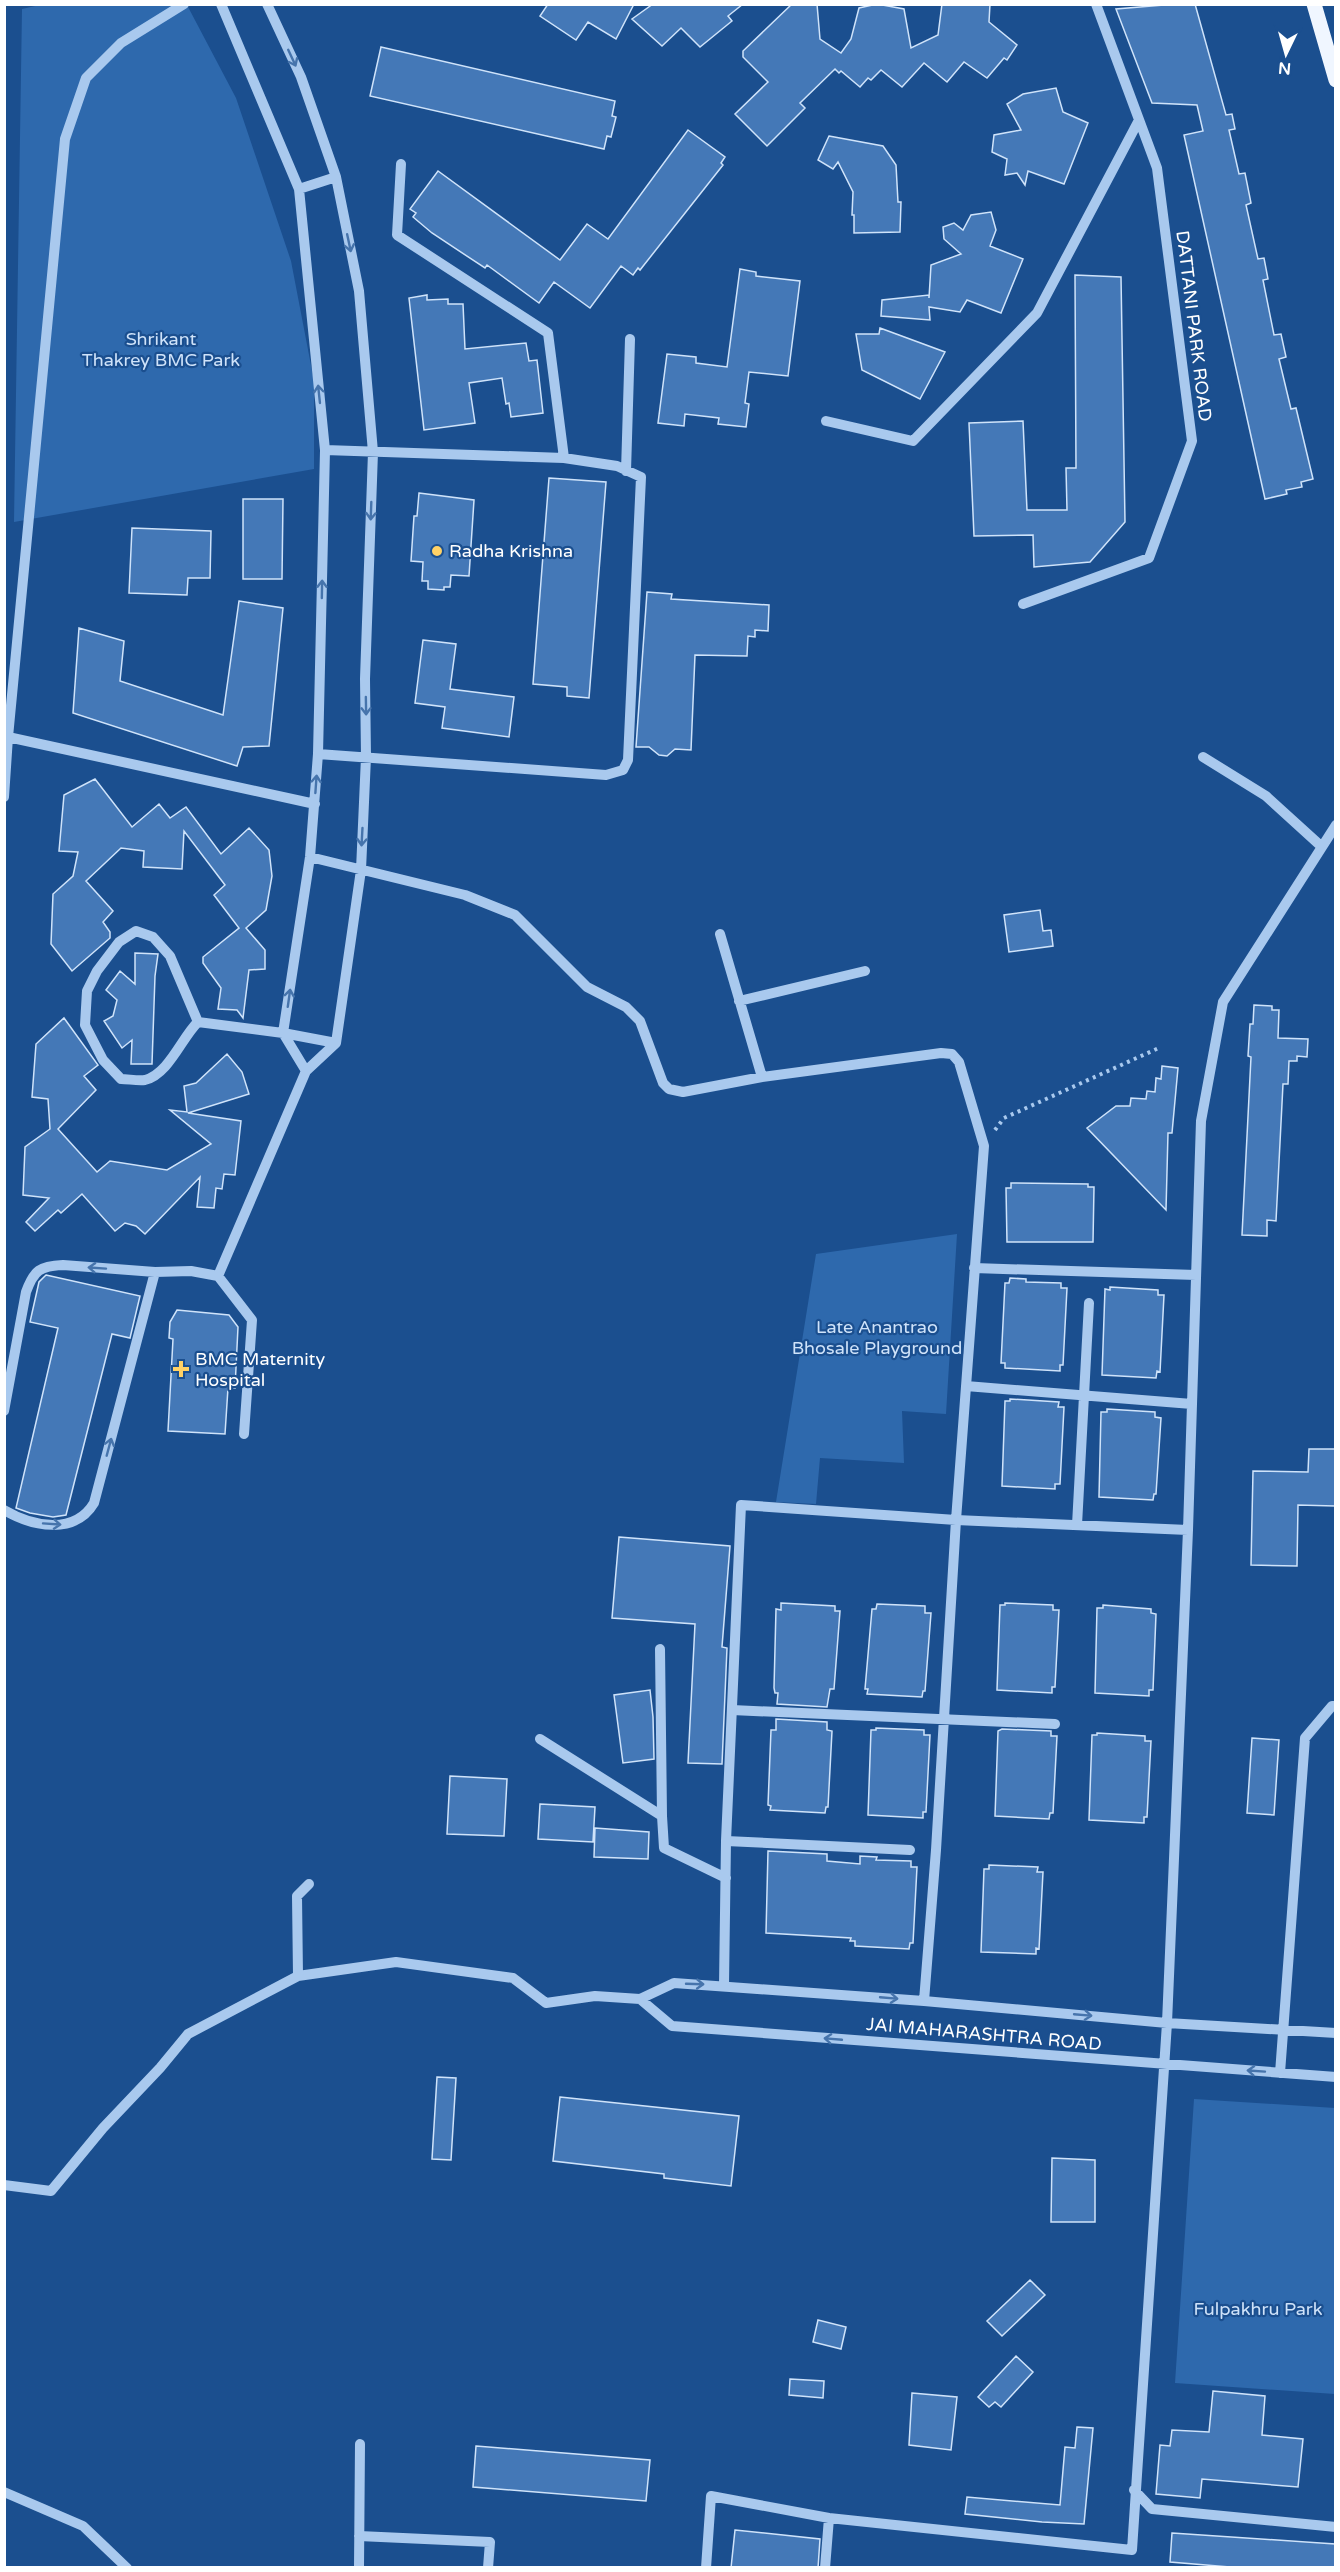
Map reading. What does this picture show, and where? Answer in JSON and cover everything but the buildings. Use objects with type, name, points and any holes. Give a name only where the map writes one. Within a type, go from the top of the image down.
[{"type":"main road","points":[[1314,4],[1335,80]]},
{"type":"street","points":[[4,797],[65,139],[86,78],[121,43],[184,4]]},
{"type":"street","points":[[221,4],[299,189],[325,450],[315,804],[310,857],[283,1032],[306,1071]]},
{"type":"street","points":[[218,1276],[306,1071],[336,1043],[361,870],[366,757],[365,679],[373,452],[359,291],[336,177],[301,76],[267,4]]},
{"type":"street","name":"DATTANI PARK ROAD","points":[[1023,604],[1149,558],[1192,441],[1157,168],[1096,4]]},
{"type":"street","points":[[826,422],[913,441],[1037,313],[1139,120]]},
{"type":"street","points":[[401,164],[397,235],[549,333],[564,458]]},
{"type":"street","points":[[299,189],[336,177]]},
{"type":"street","points":[[626,471],[630,339]]},
{"type":"street","points":[[318,754],[606,776],[623,770],[628,760],[641,477],[617,466],[564,458],[325,450]]},
{"type":"street","points":[[8,737],[315,804]]},
{"type":"street","points":[[1203,756],[1266,796],[1322,847]]},
{"type":"street","points":[[706,2568],[711,2496],[829,2517],[1132,2550],[1134,2490],[1167,2023],[1188,1530],[1201,1121],[1223,1002],[1335,825]]},
{"type":"street","points":[[310,857],[465,895],[514,915],[587,987],[626,1007],[640,1021],[663,1083],[669,1089],[683,1092],[762,1077],[952,1054],[959,1062],[984,1146],[924,2001]]},
{"type":"street","points":[[198,1022],[170,956],[153,938],[136,931],[119,942],[97,971],[87,991],[85,1024],[103,1060],[121,1079],[144,1080],[154,1076],[178,1052],[187,1032],[198,1022],[283,1032],[336,1043]]},
{"type":"street","points":[[720,934],[762,1077]]},
{"type":"street","points":[[739,1000],[864,971]]},
{"type":"street","points":[[4,1411],[26,1292],[30,1280],[38,1270],[63,1265],[155,1272],[191,1271],[218,1276],[252,1320],[244,1434]]},
{"type":"street","points":[[974,1268],[1196,1275]]},
{"type":"street","points":[[4,1510],[58,1526],[87,1515],[93,1503],[155,1272]]},
{"type":"street","points":[[1077,1525],[1089,1303]]},
{"type":"street","points":[[966,1386],[1192,1404]]},
{"type":"street","points":[[724,1985],[726,1841],[741,1505],[956,1520],[1188,1530]]},
{"type":"street","points":[[660,1649],[664,1848],[726,1878]]},
{"type":"street","points":[[1280,2073],[1305,1738],[1332,1706],[1335,1706]]},
{"type":"street","points":[[732,1710],[1055,1724]]},
{"type":"street","points":[[540,1739],[662,1816]]},
{"type":"street","points":[[726,1841],[910,1850]]},
{"type":"street","points":[[298,1977],[297,1896],[309,1884]]},
{"type":"street","name":"JAI MAHARASHTRA ROAD","points":[[4,2185],[51,2191],[103,2128],[160,2068],[188,2034],[298,1977],[396,1962],[513,1978],[546,2003],[596,1996],[640,1999],[674,1983],[924,2001],[1167,2023],[1335,2033]]},
{"type":"street","name":"JAI MAHARASHTRA ROAD","points":[[640,1999],[672,2026],[1335,2077]]},
{"type":"street","points":[[359,2568],[360,2444]]},
{"type":"street","points":[[1134,2490],[1152,2509],[1335,2527]]},
{"type":"street","points":[[4,2492],[83,2526],[127,2568]]},
{"type":"street","points":[[825,2568],[829,2517]]},
{"type":"street","points":[[359,2536],[490,2542],[488,2568]]},
{"type":"path","points":[[984,1146],[1004,1118],[1161,1047]]},
{"type":"green space","name":"Shrikant Thakrey BMC Park","points":[[44,4],[187,5],[236,98],[291,261],[314,381],[314,469],[14,522],[22,9]]},
{"type":"green space","name":"Late Anantrao Bhosale Playground","points":[[957,1234],[946,1414],[902,1411],[904,1463],[820,1458],[816,1504],[776,1502],[816,1254]]},
{"type":"green space","name":"Fulpakhru Park","points":[[1194,2099],[1335,2108],[1335,2394],[1175,2383]]},
{"type":"place","name":"Radha Krishna","points":[[437,551]]},
{"type":"place","name":"BMC Maternity Hospital","points":[[181,1369]]}]
